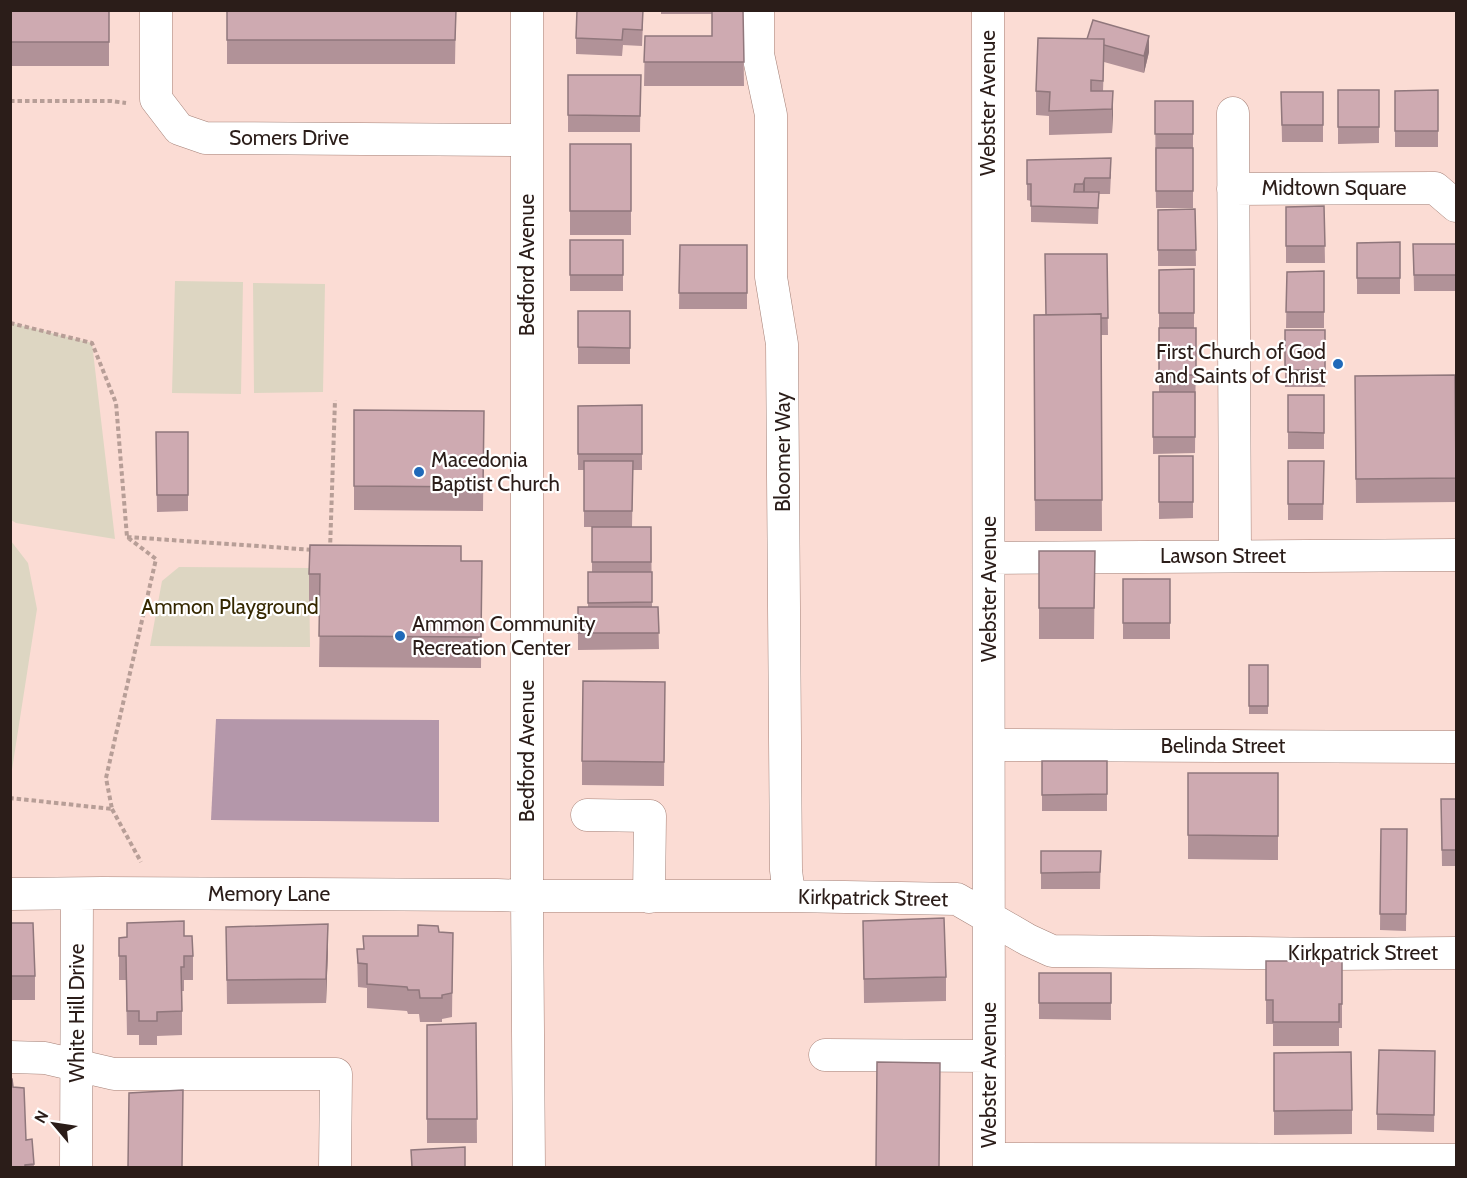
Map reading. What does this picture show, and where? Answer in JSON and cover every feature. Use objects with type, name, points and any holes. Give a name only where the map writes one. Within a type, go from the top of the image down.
[{"type":"street","name":"Somers Drive","points":[[156,10],[156,99],[179,129],[205,138],[527,140]]},
{"type":"street","name":"Bedford Avenue","points":[[527,10],[527,896],[530,1167]]},
{"type":"street","name":"Bloomer Way","points":[[758,10],[758,54],[771,116],[771,277],[782,344],[786,870],[789,896]]},
{"type":"street","name":"Webster Avenue","points":[[988,10],[989,1163]]},
{"type":"street","name":"Midtown Square","points":[[1233,112],[1235,555]]},
{"type":"street","name":"Midtown Square","points":[[1233,189],[1446,197]]},
{"type":"street","name":"Lawson Street","points":[[989,558],[1456,555]]},
{"type":"street","name":"Belinda Street","points":[[989,745],[1456,747]]},
{"type":"street","points":[[587,815],[650,816],[649,897]]},
{"type":"street","name":"Memory Lane","points":[[10,894],[527,896]]},
{"type":"street","name":"White Hill Drive","points":[[76,1167],[78,894]]},
{"type":"street","name":"Kirkpatrick Street","points":[[527,896],[789,896],[957,899],[1028,940],[1052,951],[1456,953]]},
{"type":"street","points":[[825,1055],[989,1056]]},
{"type":"street","points":[[10,1057],[45,1058],[114,1074],[336,1074],[335,1167]]},
{"type":"street","points":[[989,1163],[1456,1160]]},
{"type":"path","points":[[10,101],[111,101],[131,104]]},
{"type":"path","points":[[10,323],[92,343],[116,403],[127,537],[156,560],[106,778],[112,809],[142,866]]},
{"type":"path","points":[[330,550],[335,400]]},
{"type":"path","points":[[127,537],[318,550]]},
{"type":"path","points":[[10,798],[112,809]]},
{"type":"green space","points":[[175,281],[243,282],[241,394],[172,393]]},
{"type":"green space","points":[[253,283],[325,284],[323,392],[254,393]]},
{"type":"green space","points":[[11,323],[92,343],[115,539],[16,523],[11,520]]},
{"type":"green space","points":[[11,541],[28,563],[37,609],[11,776]]},
{"type":"green space","name":"Ammon Playground","points":[[179,567],[309,568],[310,647],[150,646],[162,581]]},
{"type":"shaded area","points":[[216,719],[439,720],[439,822],[211,820]]},
{"type":"building","points":[[10,10],[109,10],[109,42],[10,42]]},
{"type":"building","points":[[227,10],[456,10],[455,40],[227,40]]},
{"type":"building","points":[[577,10],[643,10],[642,30],[623,29],[622,40],[576,38]]},
{"type":"building","points":[[712,10],[743,10],[744,62],[644,62],[645,36],[712,36]]},
{"type":"building","points":[[1093,20],[1149,36],[1144,56],[1104,45],[1104,39],[1087,39]]},
{"type":"building","points":[[1038,38],[1104,39],[1103,81],[1091,80],[1091,91],[1113,91],[1112,109],[1049,111],[1050,92],[1036,91]]},
{"type":"building","points":[[568,75],[641,75],[640,116],[568,115]]},
{"type":"building","points":[[1338,90],[1379,90],[1379,127],[1338,127]]},
{"type":"building","points":[[1438,90],[1438,131],[1395,131],[1395,91]]},
{"type":"building","points":[[1281,92],[1323,92],[1323,125],[1282,125]]},
{"type":"building","points":[[1155,101],[1193,101],[1193,134],[1155,134]]},
{"type":"building","points":[[570,144],[631,144],[631,211],[570,211]]},
{"type":"building","points":[[1156,148],[1193,148],[1193,191],[1156,191]]},
{"type":"building","points":[[1111,158],[1110,178],[1085,178],[1083,184],[1075,184],[1074,192],[1099,192],[1098,208],[1031,206],[1031,184],[1027,184],[1027,160]]},
{"type":"building","points":[[1324,206],[1325,246],[1286,246],[1286,207]]},
{"type":"building","points":[[1195,209],[1196,250],[1158,250],[1158,210]]},
{"type":"building","points":[[570,240],[623,240],[623,275],[570,275]]},
{"type":"building","points":[[1400,242],[1400,278],[1357,278],[1357,243]]},
{"type":"building","points":[[1413,244],[1456,244],[1456,275],[1414,275]]},
{"type":"building","points":[[680,245],[747,245],[747,293],[679,293]]},
{"type":"building","points":[[1045,254],[1107,254],[1108,318],[1101,318],[1101,314],[1046,315]]},
{"type":"building","points":[[1194,269],[1194,313],[1159,313],[1159,270]]},
{"type":"building","points":[[1324,271],[1324,312],[1286,312],[1287,272]]},
{"type":"building","points":[[578,311],[630,311],[630,348],[578,347]]},
{"type":"building","points":[[1101,314],[1102,500],[1035,500],[1034,315]]},
{"type":"building","points":[[1159,328],[1196,328],[1196,375],[1159,375]]},
{"type":"building","points":[[1285,330],[1325,330],[1325,370],[1285,370]]},
{"type":"building","points":[[1455,375],[1456,478],[1356,479],[1355,376]]},
{"type":"building","points":[[1153,392],[1195,392],[1195,437],[1153,437]]},
{"type":"building","points":[[1288,395],[1324,395],[1324,433],[1288,432]]},
{"type":"building","points":[[642,405],[642,454],[578,454],[578,406]]},
{"type":"building","name":"Macedonia Baptist Church","points":[[354,410],[484,411],[483,487],[354,486]]},
{"type":"building","points":[[156,432],[188,432],[188,495],[157,495]]},
{"type":"building","points":[[1159,456],[1193,456],[1193,502],[1159,502]]},
{"type":"building","points":[[584,461],[633,461],[632,511],[584,511]]},
{"type":"building","points":[[1288,461],[1324,461],[1323,504],[1288,504]]},
{"type":"building","points":[[592,527],[651,527],[651,562],[592,562]]},
{"type":"building","name":"Ammon Community Recreation Center","points":[[310,545],[461,546],[461,561],[482,561],[481,637],[319,636],[320,574],[309,574]]},
{"type":"building","points":[[1039,551],[1095,551],[1094,608],[1039,608]]},
{"type":"building","points":[[588,572],[652,572],[652,602],[588,603]]},
{"type":"building","points":[[1123,579],[1170,579],[1170,623],[1123,623]]},
{"type":"building","points":[[578,607],[658,607],[659,633],[578,633]]},
{"type":"building","points":[[1249,665],[1268,665],[1268,706],[1249,706]]},
{"type":"building","points":[[583,681],[665,682],[664,762],[582,761]]},
{"type":"building","points":[[1042,761],[1107,761],[1107,794],[1042,795]]},
{"type":"building","points":[[1188,773],[1278,773],[1278,836],[1188,835]]},
{"type":"building","points":[[1441,799],[1456,799],[1456,850],[1442,850]]},
{"type":"building","points":[[1381,829],[1407,829],[1406,914],[1380,914]]},
{"type":"building","points":[[1041,851],[1101,851],[1100,872],[1041,873]]},
{"type":"building","points":[[944,918],[946,977],[864,979],[863,921]]},
{"type":"building","points":[[184,921],[184,936],[192,936],[193,956],[184,956],[184,967],[181,967],[182,1011],[157,1012],[157,1021],[139,1021],[139,1011],[127,1011],[126,956],[119,956],[119,938],[127,937],[127,923]]},
{"type":"building","points":[[10,923],[33,923],[35,976],[10,976]]},
{"type":"building","points":[[328,924],[326,979],[227,980],[226,927]]},
{"type":"building","points":[[418,925],[438,926],[439,932],[453,933],[452,993],[442,995],[442,998],[420,998],[419,990],[367,984],[367,964],[358,963],[357,949],[364,949],[363,936],[418,936]]},
{"type":"building","points":[[1266,961],[1342,961],[1342,1004],[1339,1004],[1339,1022],[1273,1022],[1273,1000],[1266,1000]]},
{"type":"building","points":[[1039,973],[1111,973],[1111,1003],[1039,1003]]},
{"type":"building","points":[[476,1023],[477,1119],[427,1119],[427,1025]]},
{"type":"building","points":[[1379,1050],[1435,1051],[1434,1115],[1377,1114]]},
{"type":"building","points":[[1351,1052],[1352,1110],[1274,1111],[1274,1053]]},
{"type":"building","points":[[877,1062],[940,1063],[939,1167],[876,1167]]},
{"type":"building","points":[[10,1079],[12,1079],[13,1087],[24,1088],[26,1140],[32,1139],[34,1164],[25,1165],[25,1167],[10,1167]]},
{"type":"building","points":[[183,1090],[182,1167],[128,1167],[129,1093]]},
{"type":"building","points":[[465,1147],[465,1167],[412,1167],[411,1150]]},
{"type":"place","name":"First Church of God and Saints of Christ","points":[[1338,364]]},
{"type":"place","name":"Macedonia Baptist Church","points":[[419,472]]},
{"type":"place","name":"Ammon Community Recreation Center","points":[[400,636]]}]
